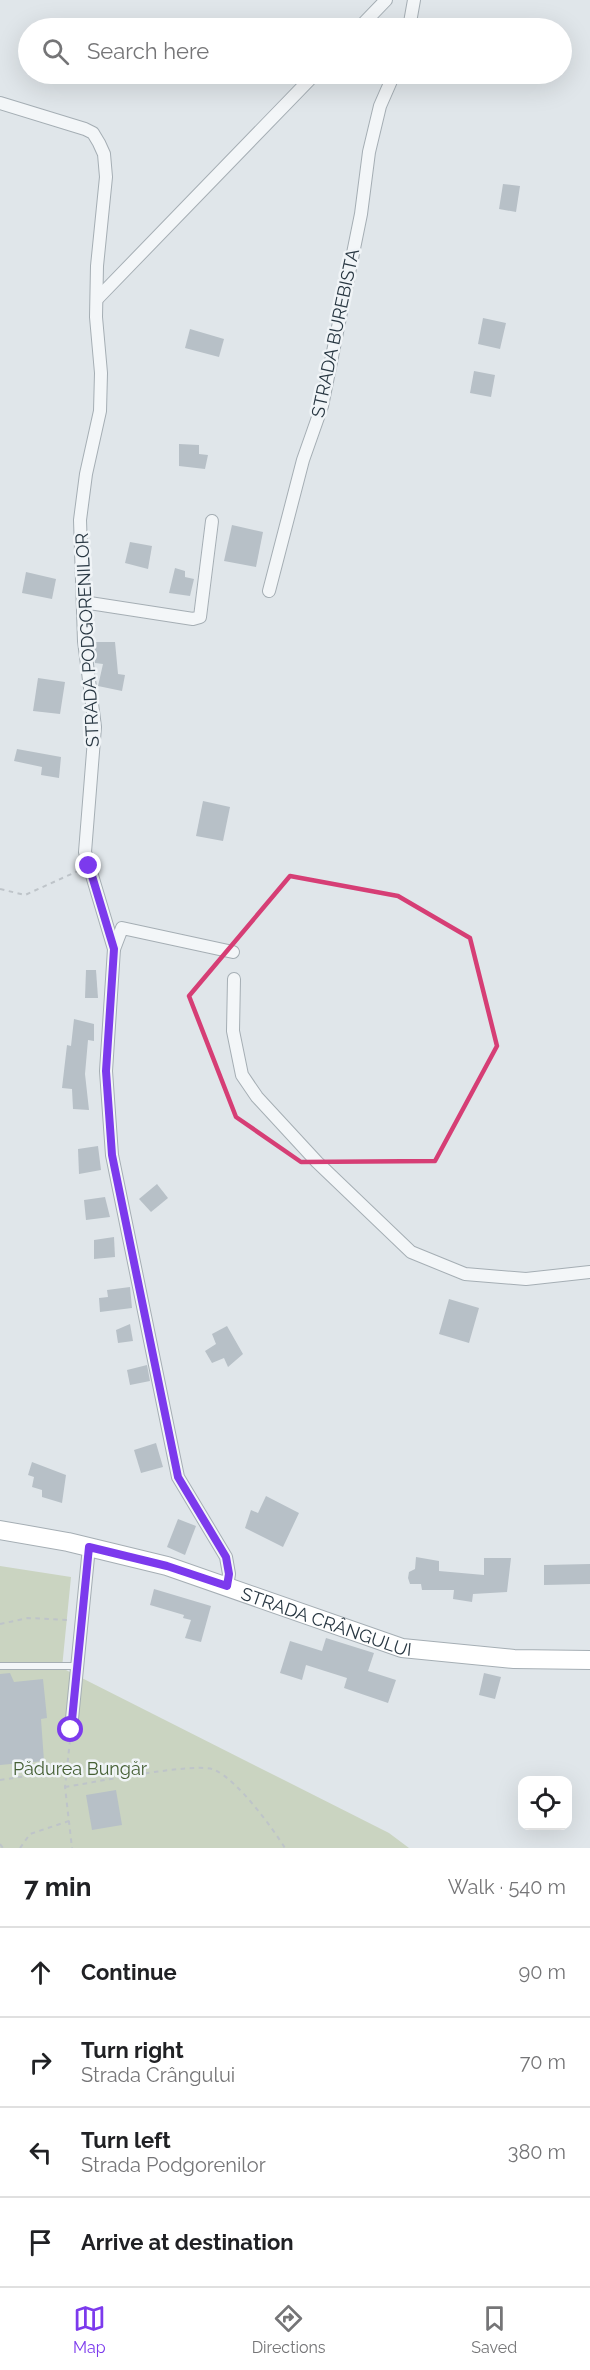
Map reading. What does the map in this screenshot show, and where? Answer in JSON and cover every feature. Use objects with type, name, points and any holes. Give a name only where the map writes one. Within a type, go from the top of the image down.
[{"type":"main road","name":"STRADA CRÂNGULUI","points":[[0,1530],[89,1547],[167,1566],[402,1648],[514,1659],[590,1660]]},
{"type":"street","points":[[369,18],[386,0]]},
{"type":"street","points":[[411,18],[414,0]]},
{"type":"street","points":[[98,298],[305,84]]},
{"type":"street","name":"STRADA BUREBISTA","points":[[269,591],[303,460],[322,406],[361,214],[369,152],[380,106],[390,84]]},
{"type":"street","name":"STRADA PODGORENILOR","points":[[0,103],[85,129],[93,133],[104,154],[106,177],[97,266],[96,317],[101,373],[100,411],[86,474],[80,520],[84,640],[95,727],[85,852],[114,949],[106,1071],[112,1155],[178,1477],[226,1557],[229,1574],[227,1586]]},
{"type":"street","points":[[83,602],[193,619],[200,617],[212,521]]},
{"type":"street","points":[[114,949],[122,928],[233,952]]},
{"type":"street","points":[[234,979],[233,1031],[242,1075],[257,1097],[317,1162],[411,1252],[465,1274],[526,1279],[590,1272]]},
{"type":"street","points":[[71,1730],[89,1547]]},
{"type":"lane","points":[[0,1666],[78,1666]]},
{"type":"path","points":[[0,890],[25,895],[89,866]]},
{"type":"path","points":[[0,1624],[28,1618],[82,1620]]},
{"type":"path","points":[[71,1730],[65,1787],[72,1848]]},
{"type":"path","points":[[65,1787],[204,1767],[225,1778],[267,1821],[285,1848]]},
{"type":"path","points":[[0,1780],[67,1770]]},
{"type":"path","points":[[20,1848],[30,1834],[69,1821]]},
{"type":"highlighted area","points":[[290,876],[398,896],[470,938],[497,1046],[435,1161],[301,1162],[236,1117],[189,996]]},
{"type":"green space","name":"Pădurea Bungăr","points":[[0,1566],[71,1577],[62,1668],[389,1833],[409,1848],[0,1848]]},
{"type":"building","points":[[503,184],[520,186],[516,212],[499,209]]},
{"type":"building","points":[[483,318],[506,323],[500,349],[478,344]]},
{"type":"building","points":[[190,329],[224,339],[219,357],[185,348]]},
{"type":"building","points":[[474,371],[495,375],[491,397],[470,393]]},
{"type":"building","points":[[179,444],[199,445],[199,454],[208,455],[205,469],[179,466]]},
{"type":"building","points":[[232,525],[263,532],[256,567],[224,561]]},
{"type":"building","points":[[130,542],[152,546],[148,569],[125,563]]},
{"type":"building","points":[[175,568],[185,571],[185,577],[194,579],[190,596],[169,593]]},
{"type":"building","points":[[26,572],[56,579],[52,599],[22,593]]},
{"type":"building","points":[[94,642],[115,642],[118,674],[125,675],[122,691],[98,686],[103,664],[95,663]]},
{"type":"building","points":[[38,678],[65,682],[60,714],[33,711]]},
{"type":"building","points":[[17,749],[61,757],[59,778],[41,775],[42,767],[14,761]]},
{"type":"building","points":[[203,801],[230,807],[223,841],[196,836]]},
{"type":"building","points":[[86,970],[96,970],[98,998],[85,998]]},
{"type":"building","points":[[74,1019],[94,1024],[94,1041],[88,1040],[85,1074],[89,1110],[73,1109],[72,1089],[62,1088],[67,1045],[71,1046]]},
{"type":"building","points":[[98,1146],[101,1170],[79,1174],[78,1149]]},
{"type":"building","points":[[157,1184],[168,1198],[151,1212],[139,1199]]},
{"type":"building","points":[[105,1197],[110,1217],[86,1220],[84,1200]]},
{"type":"building","points":[[114,1237],[115,1257],[94,1259],[94,1240]]},
{"type":"building","points":[[130,1287],[132,1308],[100,1312],[99,1298],[108,1297],[107,1290]]},
{"type":"building","points":[[449,1299],[479,1308],[469,1343],[439,1334]]},
{"type":"building","points":[[130,1324],[133,1341],[118,1343],[116,1330]]},
{"type":"building","points":[[227,1326],[243,1354],[228,1367],[224,1358],[212,1363],[205,1351],[216,1344],[212,1334]]},
{"type":"building","points":[[147,1365],[150,1381],[130,1385],[127,1370]]},
{"type":"building","points":[[156,1443],[163,1467],[141,1473],[134,1450]]},
{"type":"building","points":[[32,1462],[66,1475],[62,1503],[42,1497],[42,1490],[32,1487],[34,1477],[28,1475]]},
{"type":"building","points":[[266,1496],[299,1513],[283,1547],[245,1528],[251,1510],[258,1513]]},
{"type":"building","points":[[178,1519],[196,1526],[185,1555],[167,1547]]},
{"type":"building","points":[[416,1557],[439,1561],[439,1571],[484,1575],[484,1558],[511,1558],[507,1592],[473,1594],[472,1602],[453,1599],[454,1590],[422,1590],[421,1584],[410,1584],[408,1578],[409,1572],[415,1569]]},
{"type":"building","points":[[590,1564],[590,1584],[544,1585],[544,1565]]},
{"type":"building","points":[[154,1589],[211,1606],[201,1642],[185,1638],[191,1620],[183,1618],[184,1615],[150,1605]]},
{"type":"building","points":[[326,1638],[374,1653],[368,1671],[396,1680],[388,1703],[344,1688],[347,1678],[306,1665],[302,1680],[280,1673],[290,1641],[322,1651]]},
{"type":"building","points":[[10,1673],[14,1682],[43,1679],[47,1718],[41,1719],[44,1761],[0,1765],[0,1674]]},
{"type":"building","points":[[484,1673],[501,1677],[495,1699],[479,1695]]},
{"type":"building","points":[[116,1790],[122,1825],[92,1830],[86,1795]]},
{"type":"route","points":[[71,1730],[89,1547],[167,1566],[227,1586],[229,1581],[226,1557],[204,1524],[178,1477],[112,1155],[106,1071],[114,949],[89,866]]}]
